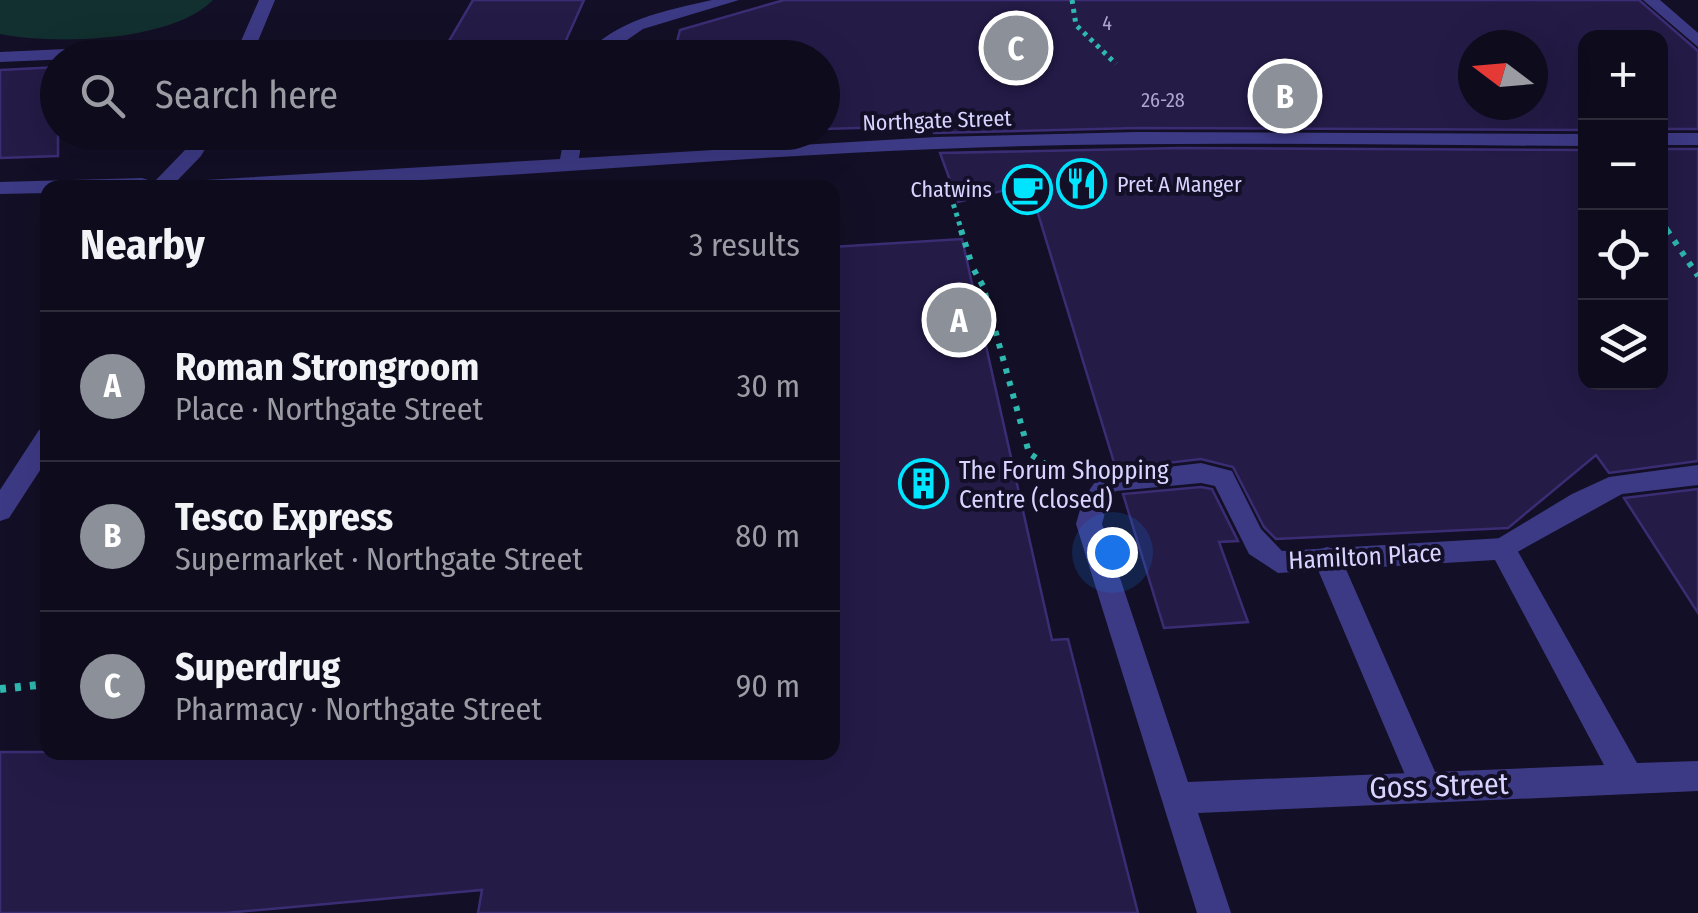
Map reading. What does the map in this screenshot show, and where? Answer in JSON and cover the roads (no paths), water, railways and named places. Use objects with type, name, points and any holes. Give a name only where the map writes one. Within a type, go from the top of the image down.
[{"type":"street","points":[[249,40],[266,0]]},
{"type":"street","points":[[608,40],[632,26],[732,0]]},
{"type":"street","points":[[1651,0],[1698,42]]},
{"type":"street","points":[[0,58],[40,57]]},
{"type":"street","name":"Northgate Street","points":[[840,149],[1138,138],[1578,140]]},
{"type":"street","points":[[1668,140],[1698,139]]},
{"type":"street","points":[[164,180],[195,150]]},
{"type":"street","points":[[568,166],[571,150]]},
{"type":"street","name":"Northgate Street","points":[[315,180],[824,150]]},
{"type":"street","points":[[0,188],[40,187]]},
{"type":"street","points":[[0,512],[40,450]]},
{"type":"street","name":"Hamilton Place","points":[[1180,798],[1089,524],[1096,499],[1109,482],[1201,472],[1223,478],[1251,537],[1265,556],[1278,562],[1503,549]]},
{"type":"street","points":[[1629,780],[1503,549],[1581,501],[1618,484],[1698,475]]},
{"type":"street","points":[[1327,558],[1425,785]]},
{"type":"street","name":"Goss Street","points":[[1180,798],[1698,776]]},
{"type":"street","points":[[1180,798],[1214,913]]},
{"type":"place","name":"Superdrug","points":[[1016,48]]},
{"type":"place","name":"Tesco Express","points":[[1285,96]]},
{"type":"place","name":"Pret A Manger","points":[[1082,184]]},
{"type":"place","name":"Chatwins","points":[[1027,189]]},
{"type":"place","name":"Roman Strongroom","points":[[959,320]]},
{"type":"place","name":"The Forum Shopping Centre (closed)","points":[[924,484]]}]
